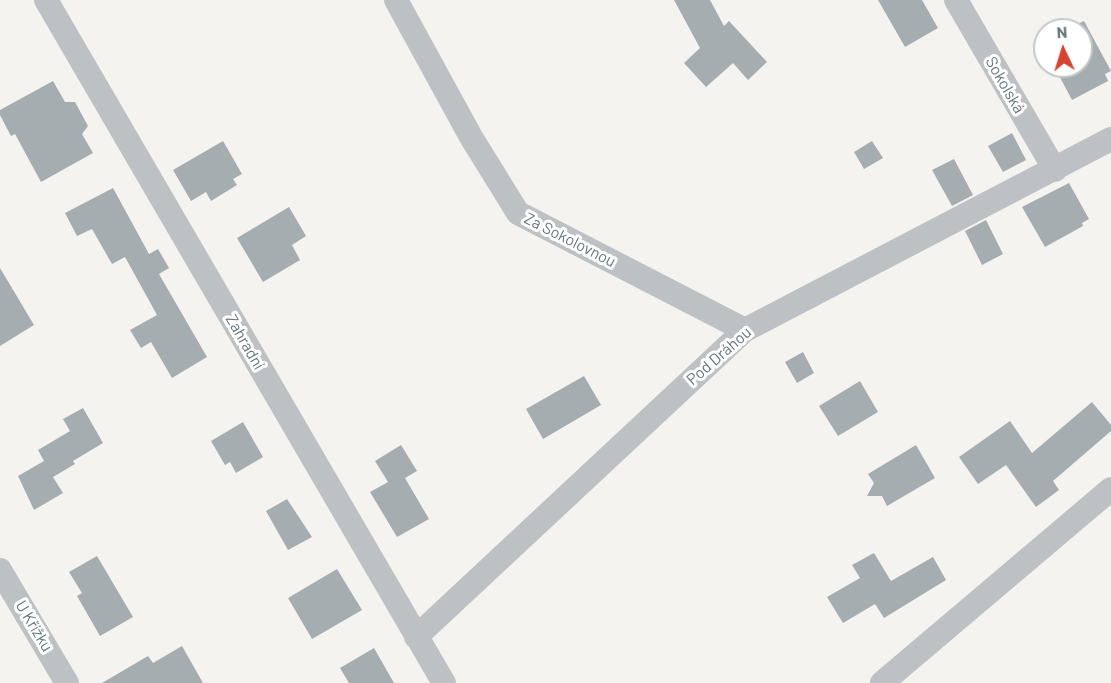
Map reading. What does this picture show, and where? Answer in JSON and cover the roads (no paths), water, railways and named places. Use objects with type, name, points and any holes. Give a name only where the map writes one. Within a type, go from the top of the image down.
[{"type":"street","name":"Zahradní","points":[[46,0],[444,683]]},
{"type":"street","name":"Za Sokolovnou","points":[[396,0],[471,137],[518,213],[745,330]]},
{"type":"street","name":"Sokolská","points":[[956,0],[1054,170]]},
{"type":"street","name":"Pod Dráhou","points":[[416,637],[745,330],[1111,139]]},
{"type":"street","points":[[882,683],[1111,489]]},
{"type":"street","name":"U Křížku","points":[[0,570],[67,683]]}]
